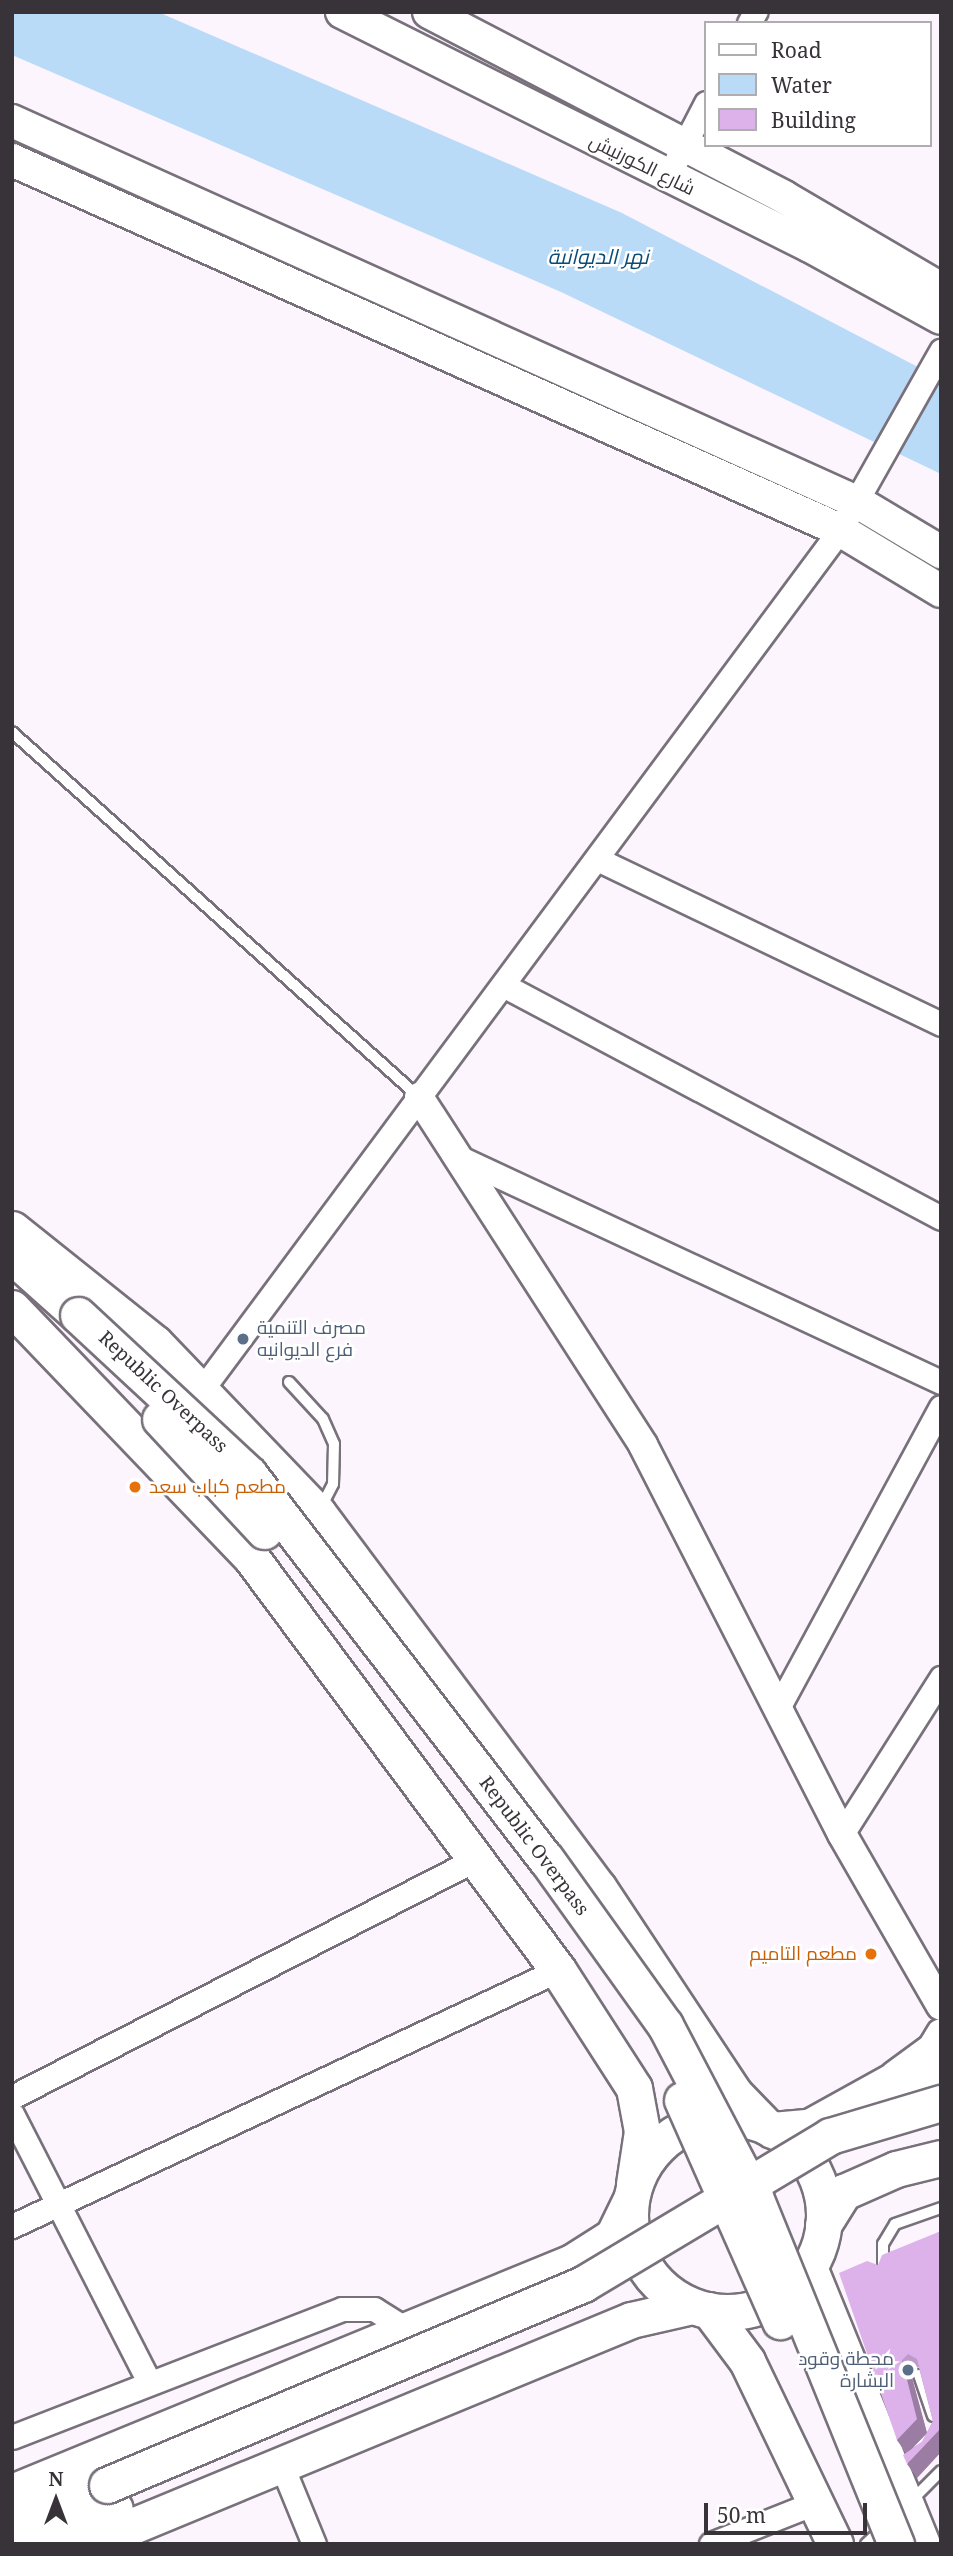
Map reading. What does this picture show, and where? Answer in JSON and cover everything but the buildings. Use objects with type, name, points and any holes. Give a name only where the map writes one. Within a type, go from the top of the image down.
[{"type":"main road","name":"شارع الكورنيش","points":[[342,12],[626,158],[810,246],[941,318]]},
{"type":"main road","name":"شارع الكورنيش","points":[[429,12],[683,146],[941,289]]},
{"type":"main road","points":[[12,121],[859,503],[941,552]]},
{"type":"main road","points":[[626,158],[638,158],[651,147],[641,125]]},
{"type":"main road","points":[[12,160],[840,530],[941,591]]},
{"type":"main road","points":[[12,1229],[106,1299],[202,1388],[318,1513],[598,1887],[735,2094],[808,2162],[821,2192],[823,2225]]},
{"type":"main road","name":"Republic Overpass","points":[[12,1256],[274,1542],[637,2023],[699,2132],[876,2544]]},
{"type":"main road","name":"Republic Overpass","points":[[12,1290],[71,1323],[249,1474],[537,1848],[665,2025],[749,2184],[896,2544]]},
{"type":"main road","points":[[12,1308],[250,1556],[478,1858],[558,1970],[634,2088],[642,2131],[633,2192],[631,2234],[643,2264],[664,2289],[700,2308],[747,2361],[835,2544]]},
{"type":"main road","points":[[12,2492],[408,2330],[593,2250],[613,2236],[652,2153],[680,2130],[732,2118],[769,2128],[809,2127],[872,2090],[941,2068]]},
{"type":"main road","points":[[31,2544],[112,2496],[583,2284],[830,2136],[941,2103]]},
{"type":"main road","points":[[12,2525],[112,2496],[628,2283],[834,2160],[941,2127]]},
{"type":"main road","points":[[89,2544],[641,2316],[700,2308],[742,2311],[773,2300],[809,2267],[823,2225],[844,2192],[896,2169],[941,2158]]},
{"type":"main road","points":[[809,2267],[899,2469],[904,2508],[922,2544]]},
{"type":"street","points":[[667,178],[704,107]]},
{"type":"street","points":[[202,1388],[840,530],[859,503],[941,351]]},
{"type":"street","points":[[597,859],[941,1024]]},
{"type":"street","points":[[503,985],[941,1218]]},
{"type":"street","points":[[419,1097],[643,1445],[842,1833],[940,2005]]},
{"type":"street","points":[[458,1157],[941,1382]]},
{"type":"street","points":[[778,1708],[941,1407]]},
{"type":"street","points":[[842,1833],[941,1678]]},
{"type":"street","points":[[12,2097],[478,1858]]},
{"type":"street","points":[[12,2226],[558,1970]]},
{"type":"street","points":[[872,2090],[932,2048],[941,2033]]},
{"type":"street","points":[[12,2114],[55,2205],[149,2382]]},
{"type":"street","points":[[12,2437],[342,2309],[374,2309],[408,2330]]},
{"type":"street","points":[[282,2466],[314,2544]]},
{"type":"street","points":[[711,2544],[817,2502]]},
{"type":"lane","points":[[12,732],[419,1097]]},
{"type":"lane","points":[[289,1382],[323,1419],[334,1444],[333,1485],[318,1513]]},
{"type":"lane","points":[[884,2272],[883,2244],[895,2224],[941,2208]]},
{"type":"lane","points":[[919,2375],[935,2434]]},
{"type":"lane","points":[[866,2544],[941,2471]]},
{"type":"water","name":"نهر الديوانية","points":[[12,12],[158,12],[622,213],[941,379],[941,474],[561,292],[12,55]]},
{"type":"place","name":"مصرف التنمية فرع الديوانيه","points":[[243,1339]]},
{"type":"place","name":"مطعم كباب سعد","points":[[135,1487]]},
{"type":"place","name":"مطعم التاميم","points":[[871,1954]]},
{"type":"place","name":"محطة وقود البشارة","points":[[908,2370]]}]
